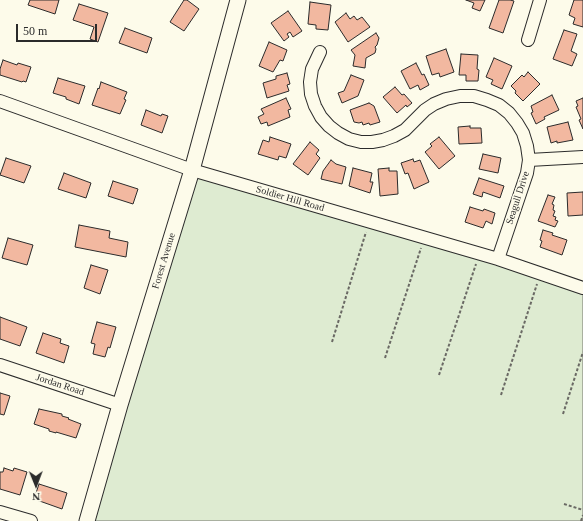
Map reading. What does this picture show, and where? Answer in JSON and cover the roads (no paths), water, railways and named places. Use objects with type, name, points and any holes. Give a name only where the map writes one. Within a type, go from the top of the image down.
[{"type":"main road","name":"Forest Avenue","points":[[86,521],[192,170],[238,0]]},
{"type":"street","points":[[528,40],[540,0]]},
{"type":"street","name":"Seagull Drive","points":[[320,52],[312,69],[310,82],[311,94],[321,117],[329,126],[349,139],[361,142],[372,142],[394,136],[405,130],[425,110],[434,104],[446,99],[460,96],[474,96],[487,100],[499,105],[509,113],[523,133],[529,160],[527,173],[498,259]]},
{"type":"street","name":"Soldier Hill Road","points":[[0,101],[192,170],[498,259],[583,288]]},
{"type":"street","points":[[529,160],[583,157]]},
{"type":"street","name":"Jordan Road","points":[[0,365],[120,405]]},
{"type":"street","points":[[0,512],[31,521]]}]
